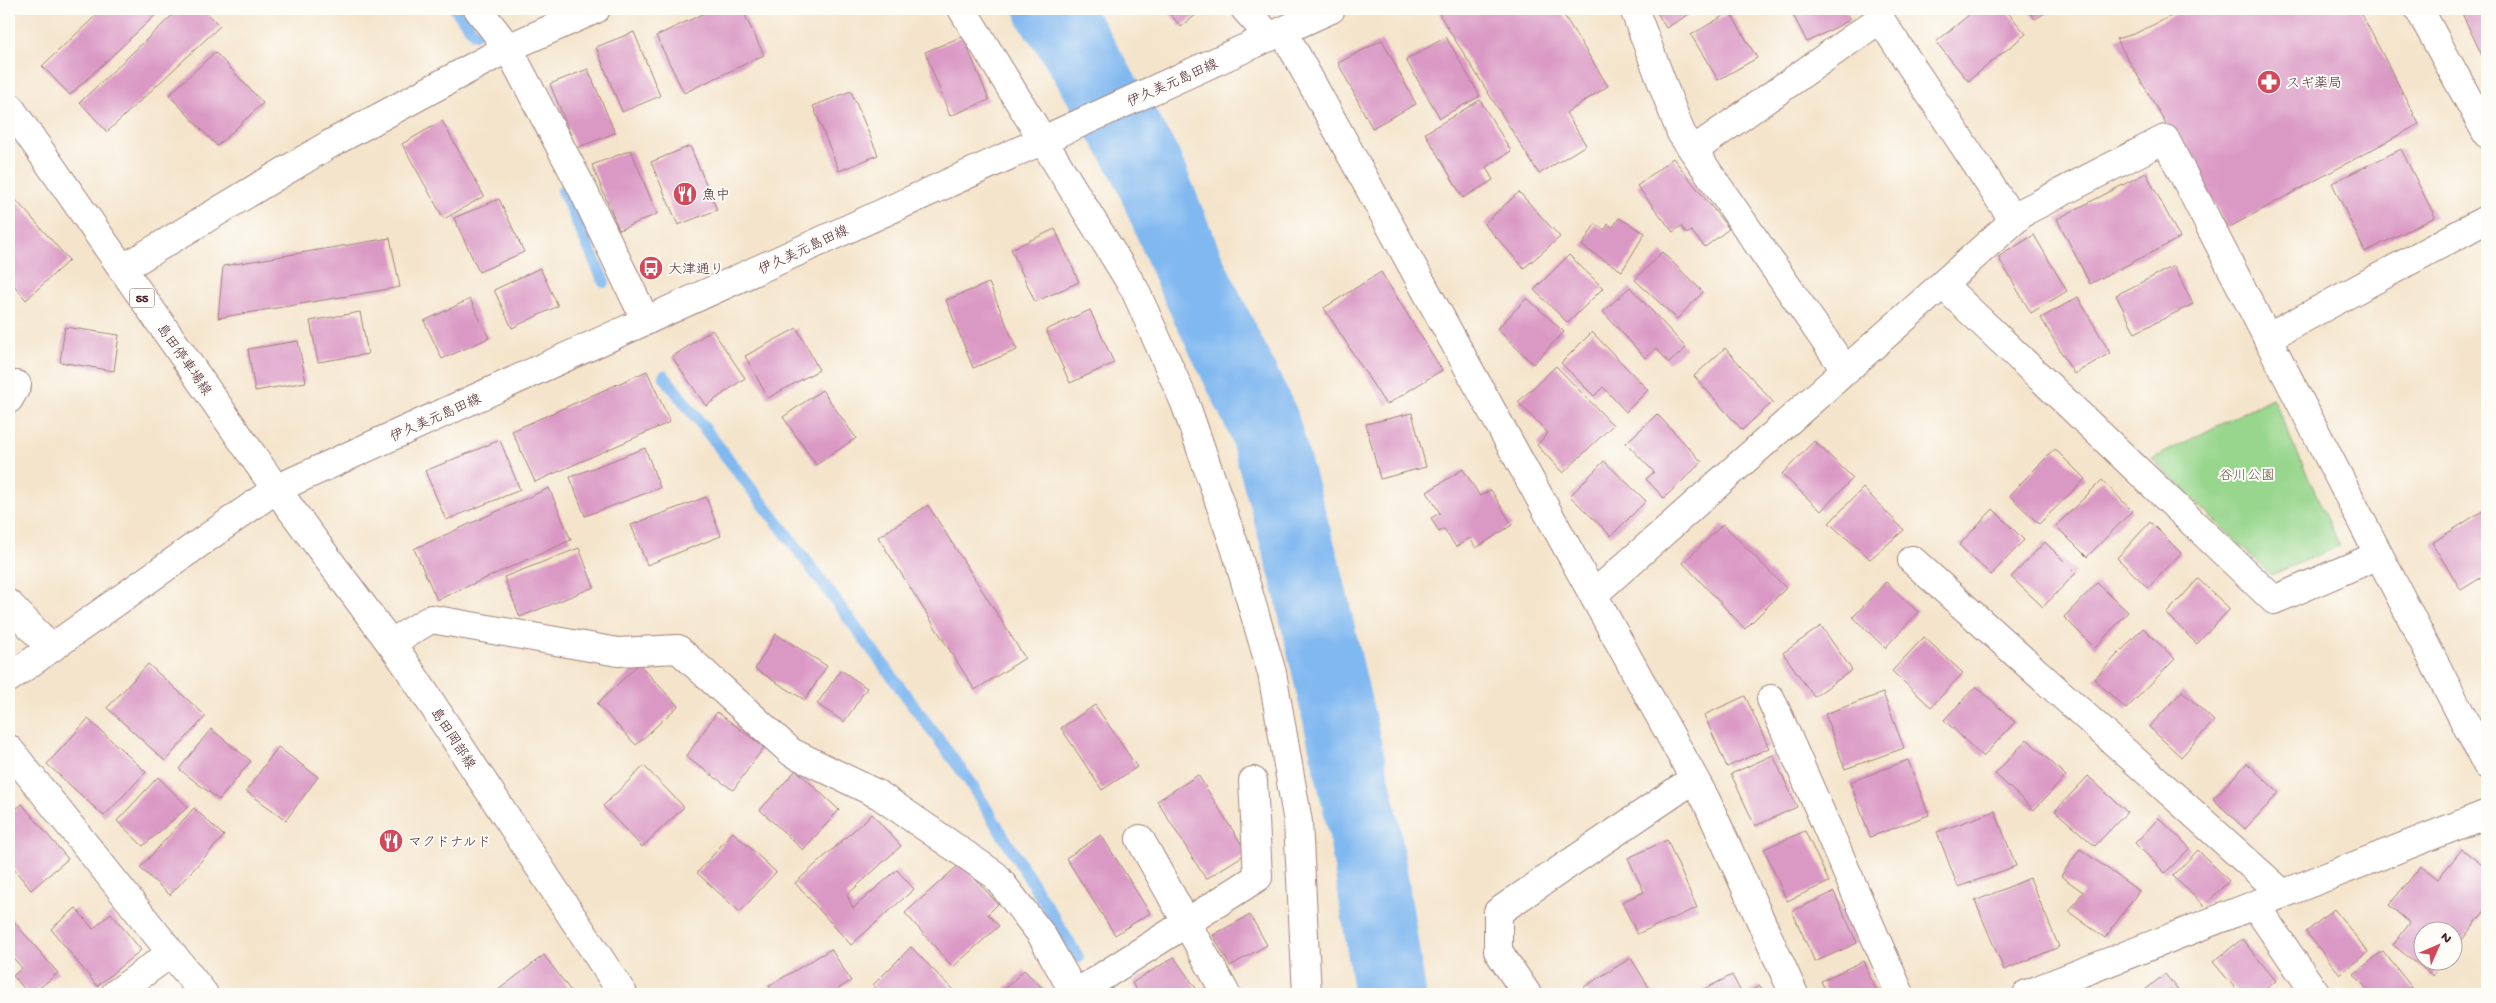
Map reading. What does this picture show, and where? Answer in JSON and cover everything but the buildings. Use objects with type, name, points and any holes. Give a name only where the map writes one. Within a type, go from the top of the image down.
[{"type":"street","points":[[478,9],[508,48],[581,186],[646,321]]},
{"type":"street","points":[[122,269],[330,144],[508,48],[596,9]]},
{"type":"street","points":[[962,9],[1048,137],[1135,290],[1185,403],[1235,547],[1272,673],[1298,822],[1307,994]]},
{"type":"street","points":[[1245,9],[1277,34],[1594,594],[1694,779],[1794,994]]},
{"type":"street","name":"伊久美元島田線","points":[[9,678],[276,489],[1331,9]]},
{"type":"street","points":[[1634,9],[1681,133],[1846,371]]},
{"type":"street","points":[[2419,9],[2487,134]]},
{"type":"street","points":[[1694,150],[1880,19],[2014,222]]},
{"type":"street","name":"島田停車場線","points":[[9,106],[276,489]]},
{"type":"street","points":[[1594,594],[2026,211],[2165,139],[2487,765]]},
{"type":"street","points":[[2267,338],[2487,219]]},
{"type":"street","points":[[1943,285],[2274,600],[2379,555]]},
{"type":"street","name":"島田岡部線","points":[[276,489],[391,643],[623,994]]},
{"type":"street","points":[[1912,560],[2283,894]]},
{"type":"street","points":[[9,604],[51,648]]},
{"type":"street","points":[[391,643],[430,619],[618,652],[678,649],[791,752],[879,795],[995,875],[1041,934],[1075,994],[1258,877],[1252,781]]},
{"type":"street","points":[[1771,699],[1900,994]]},
{"type":"street","points":[[9,749],[204,994]]},
{"type":"street","points":[[1527,994],[1498,951],[1498,912],[1694,779]]},
{"type":"street","points":[[2027,994],[2062,989],[2255,905],[2487,814]]},
{"type":"street","points":[[1140,839],[1226,994]]},
{"type":"street","points":[[2255,905],[2316,994]]},
{"type":"street","points":[[116,994],[171,953]]},
{"type":"green space","name":"谷川公園","points":[[2272,398],[2340,546],[2271,575],[2152,459]]},
{"type":"waterway","points":[[455,9],[475,34]]},
{"type":"waterway","points":[[1051,9],[1075,44],[1146,165],[1190,272],[1263,422],[1307,578],[1364,828],[1390,994]]},
{"type":"waterway","points":[[563,191],[604,282]]},
{"type":"waterway","points":[[664,376],[784,531],[968,779],[1078,957]]},
{"type":"place","name":"スギ薬局","points":[[2269,82]]},
{"type":"place","name":"魚中","points":[[685,194]]},
{"type":"place","name":"大津通り","points":[[651,268]]},
{"type":"place","name":"マクドナルド","points":[[391,841]]}]
